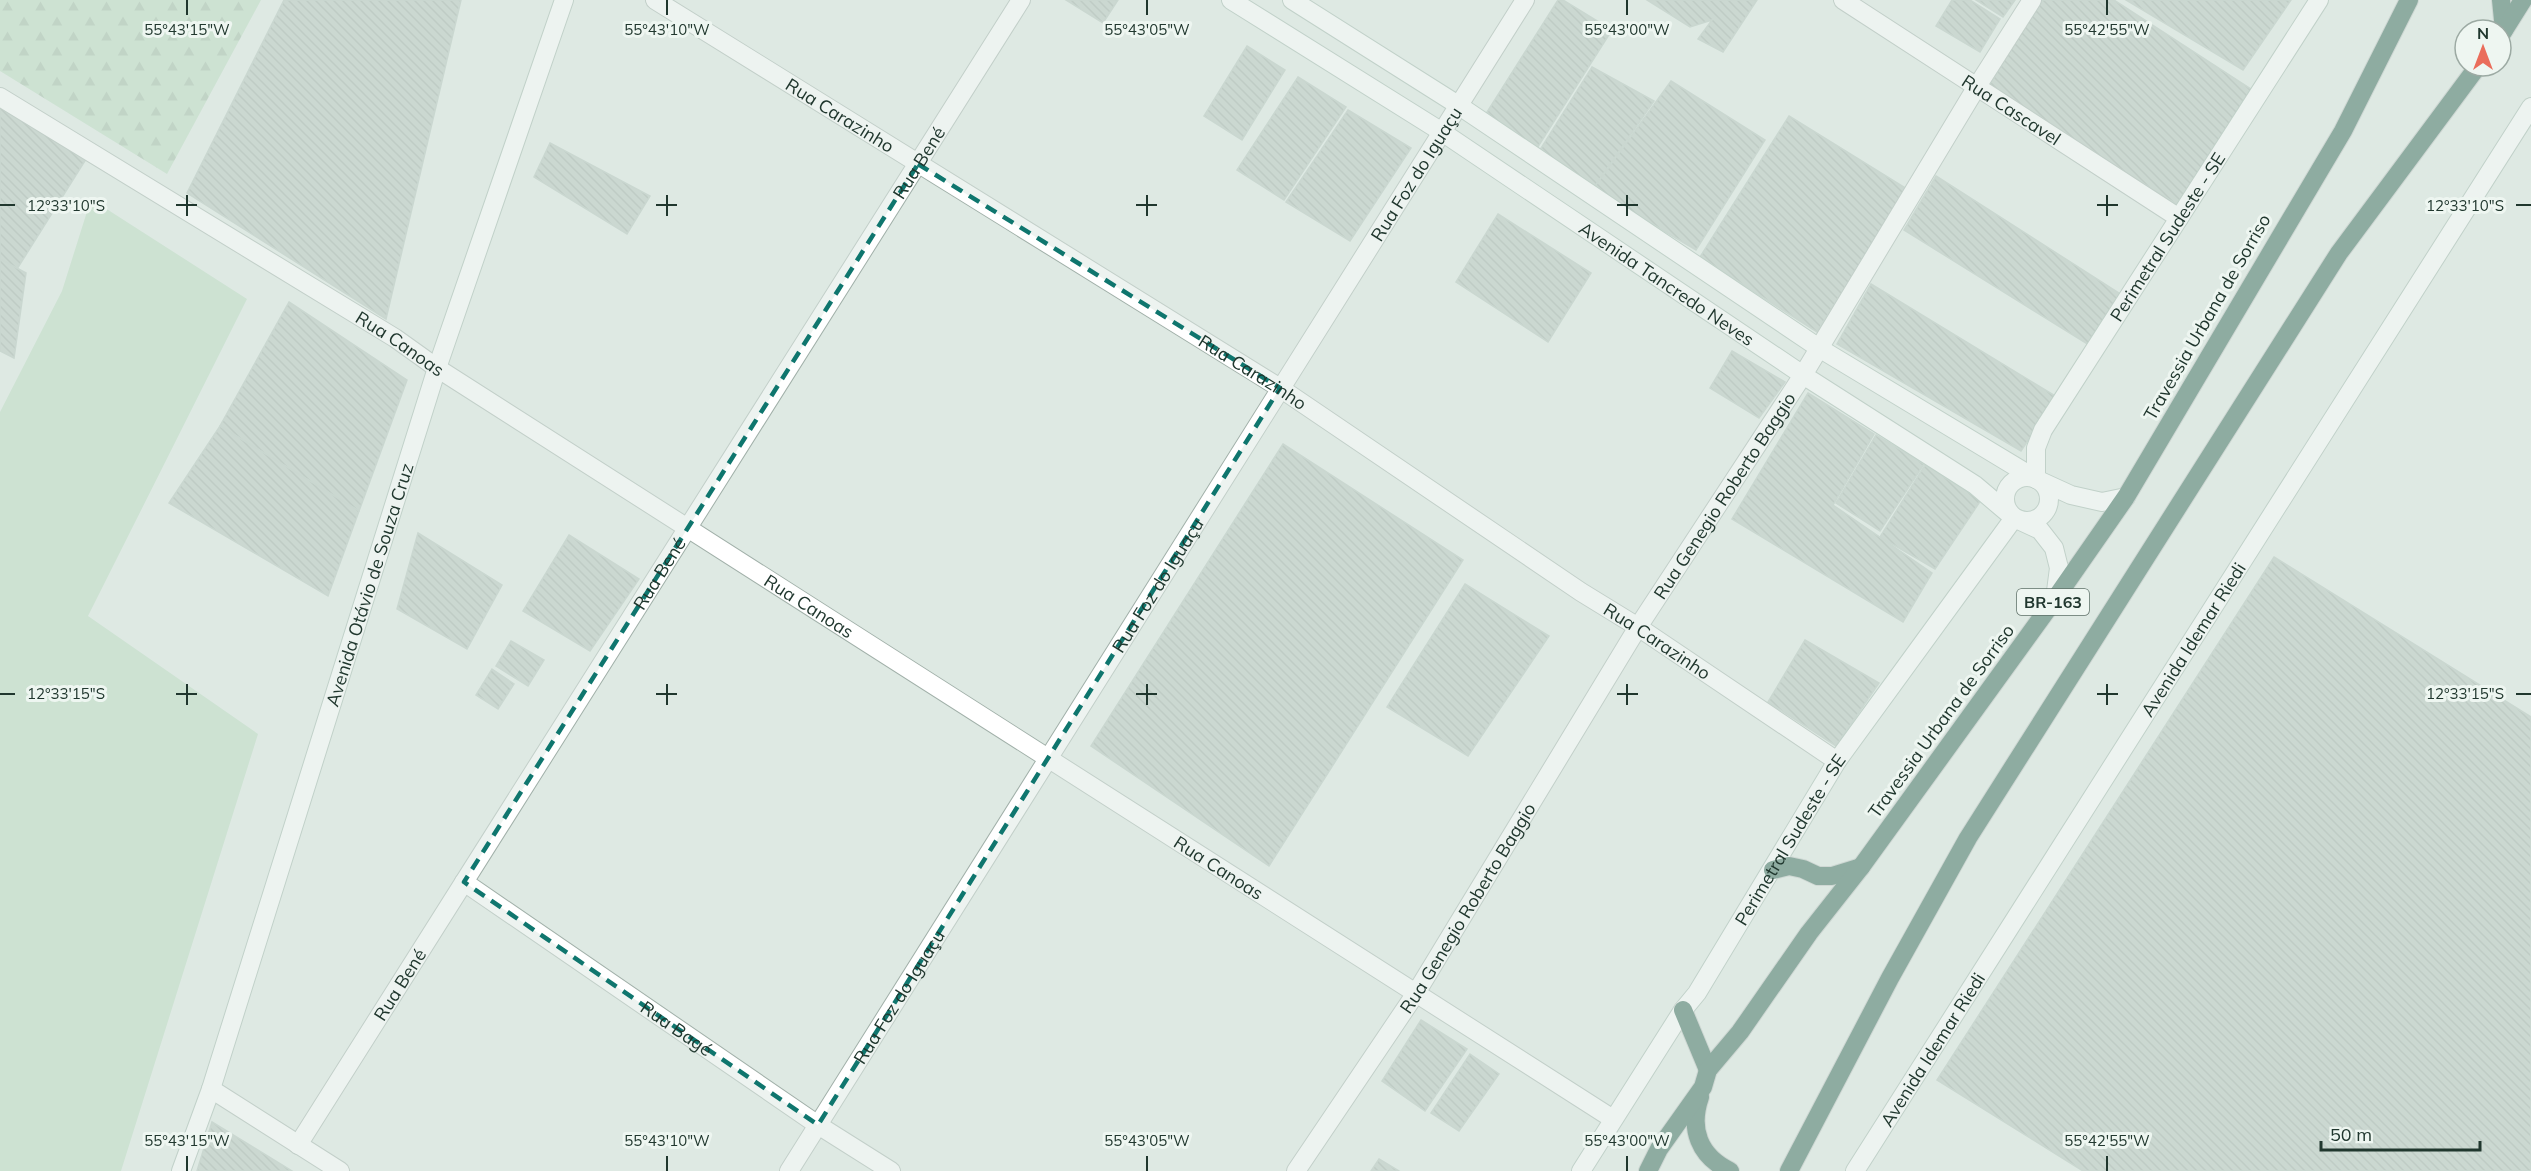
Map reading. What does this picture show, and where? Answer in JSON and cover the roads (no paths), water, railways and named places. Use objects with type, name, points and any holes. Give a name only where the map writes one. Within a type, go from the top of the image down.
[{"type":"highway","name":"Travessia Urbana de Sorriso","points":[[1648,1171],[1659,1149],[1706,1078],[1809,933],[1861,867],[2055,599],[2126,497],[2343,131],[2409,0]]},
{"type":"highway","points":[[2501,0],[2502,18]]},
{"type":"highway","points":[[2512,18],[2523,0]]},
{"type":"highway","name":"BR-163","points":[[1787,1169],[1968,838],[2339,253],[2469,78]]},
{"type":"highway","points":[[1773,870],[1789,866],[1803,868],[1818,876],[1832,876],[1861,867]]},
{"type":"highway","points":[[1683,1010],[1706,1078],[1694,1113],[1699,1141],[1716,1164],[1730,1171]]},
{"type":"street","name":"Avenida Otávio de Souza Cruz","points":[[182,1171],[211,1089],[437,368],[564,0]]},
{"type":"street","name":"Rua Carazinho","points":[[655,0],[1280,388],[1571,585],[1837,760]]},
{"type":"street","name":"Rua Bené","points":[[298,1145],[1021,0]]},
{"type":"street","name":"Avenida Tancredo Neves","points":[[1231,0],[1442,132],[1803,375],[1975,485],[2014,518],[2040,530],[2054,548],[2059,568],[2055,599]]},
{"type":"street","name":"Avenida Tancredo Neves","points":[[1292,0],[1458,105],[1819,348],[2036,479],[2071,495],[2102,502],[2126,497]]},
{"type":"street","name":"Rua Foz do Iguaçu","points":[[789,1171],[1525,0]]},
{"type":"street","name":"Rua Cascavel","points":[[1844,0],[2179,218]]},
{"type":"street","name":"Rua Genegio Roberto Baggio","points":[[1296,1171],[1416,993],[1638,627],[1803,375],[1976,88],[2032,0]]},
{"type":"street","name":"Perimetral Sudeste - SE","points":[[2036,479],[2036,448],[2043,430],[2319,0]]},
{"type":"street","name":"Rua Canoas","points":[[0,97],[394,338],[437,368],[1047,759],[1613,1119]]},
{"type":"street","name":"Avenida Idemar Riedi","points":[[1855,1171],[2531,107]]},
{"type":"street","points":[[2022,478],[2036,479],[2042,483],[2049,496],[2046,510],[2035,520],[2028,522],[2014,518],[2005,506],[2004,499],[2009,485],[2022,478]]},
{"type":"street","name":"Perimetral Sudeste - SE","points":[[1581,1171],[1683,1010],[1697,993],[1837,760],[2014,518]]},
{"type":"street","name":"Rua Bagé","points":[[464,882],[818,1125],[891,1171]]},
{"type":"street","points":[[211,1089],[340,1171]]}]
